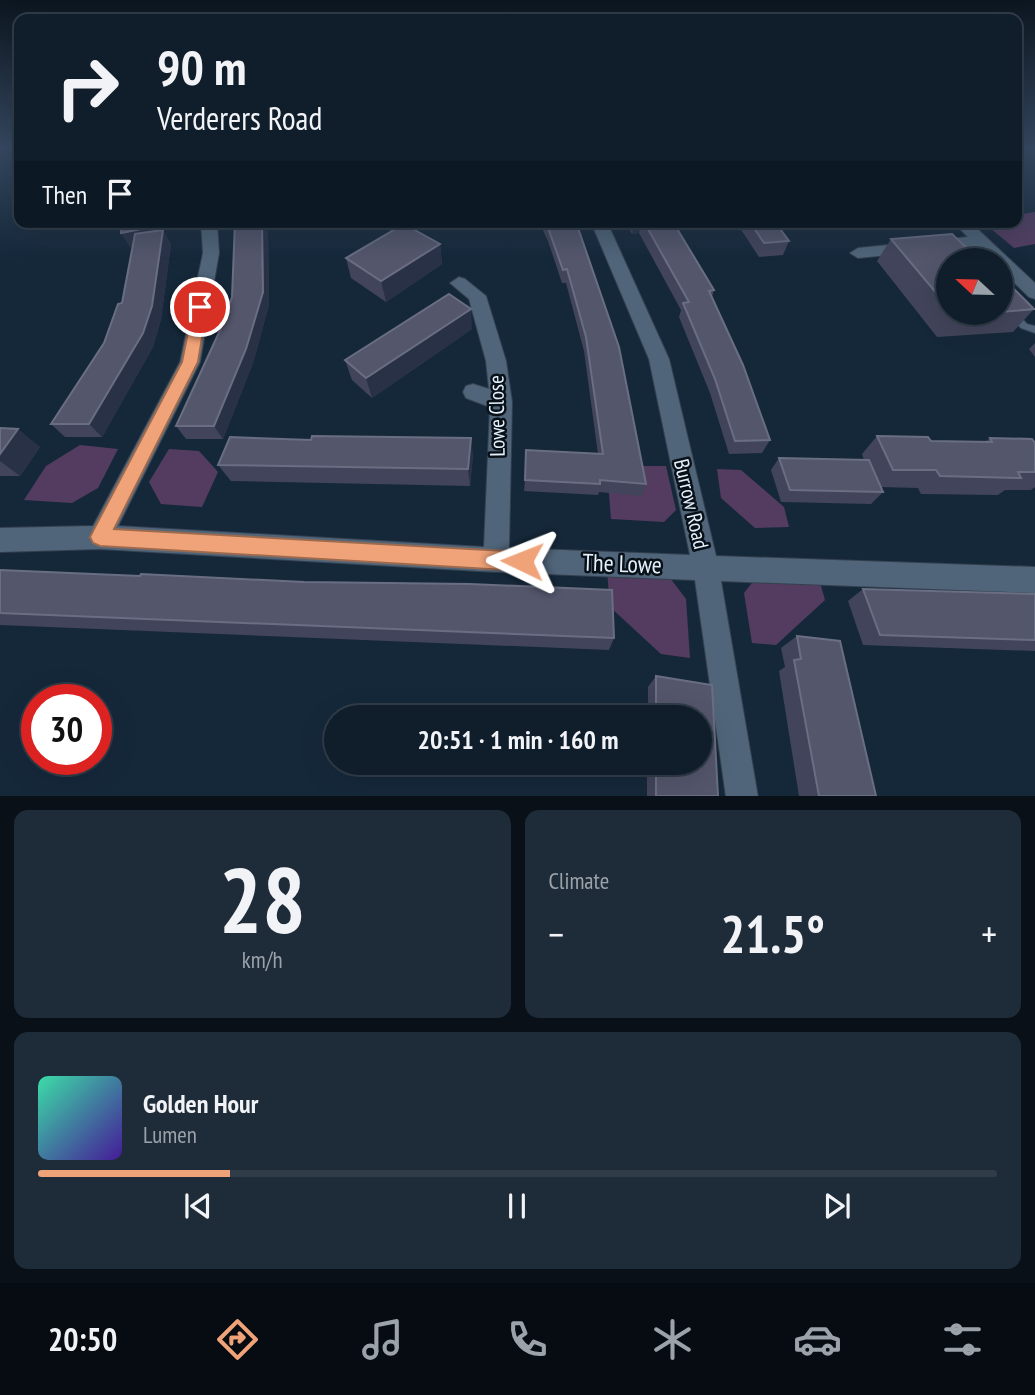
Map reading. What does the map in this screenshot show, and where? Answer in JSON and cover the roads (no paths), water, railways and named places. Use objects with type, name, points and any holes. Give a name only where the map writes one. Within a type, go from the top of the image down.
[{"type":"street","points":[[100,537],[190,362],[211,253],[209,228]]},
{"type":"street","name":"Burrow Road","points":[[602,228],[659,359],[706,567],[742,796]]},
{"type":"street","points":[[967,228],[1035,293]]},
{"type":"street","points":[[858,253],[988,247]]},
{"type":"street","name":"Lowe Close","points":[[459,283],[477,296],[496,361],[501,402],[496,560]]},
{"type":"street","points":[[473,392],[501,402]]},
{"type":"street","name":"The Lowe","points":[[0,540],[100,537],[496,560],[1035,580]]},
{"type":"lane","points":[[1013,314],[1024,326],[1035,330]]}]
